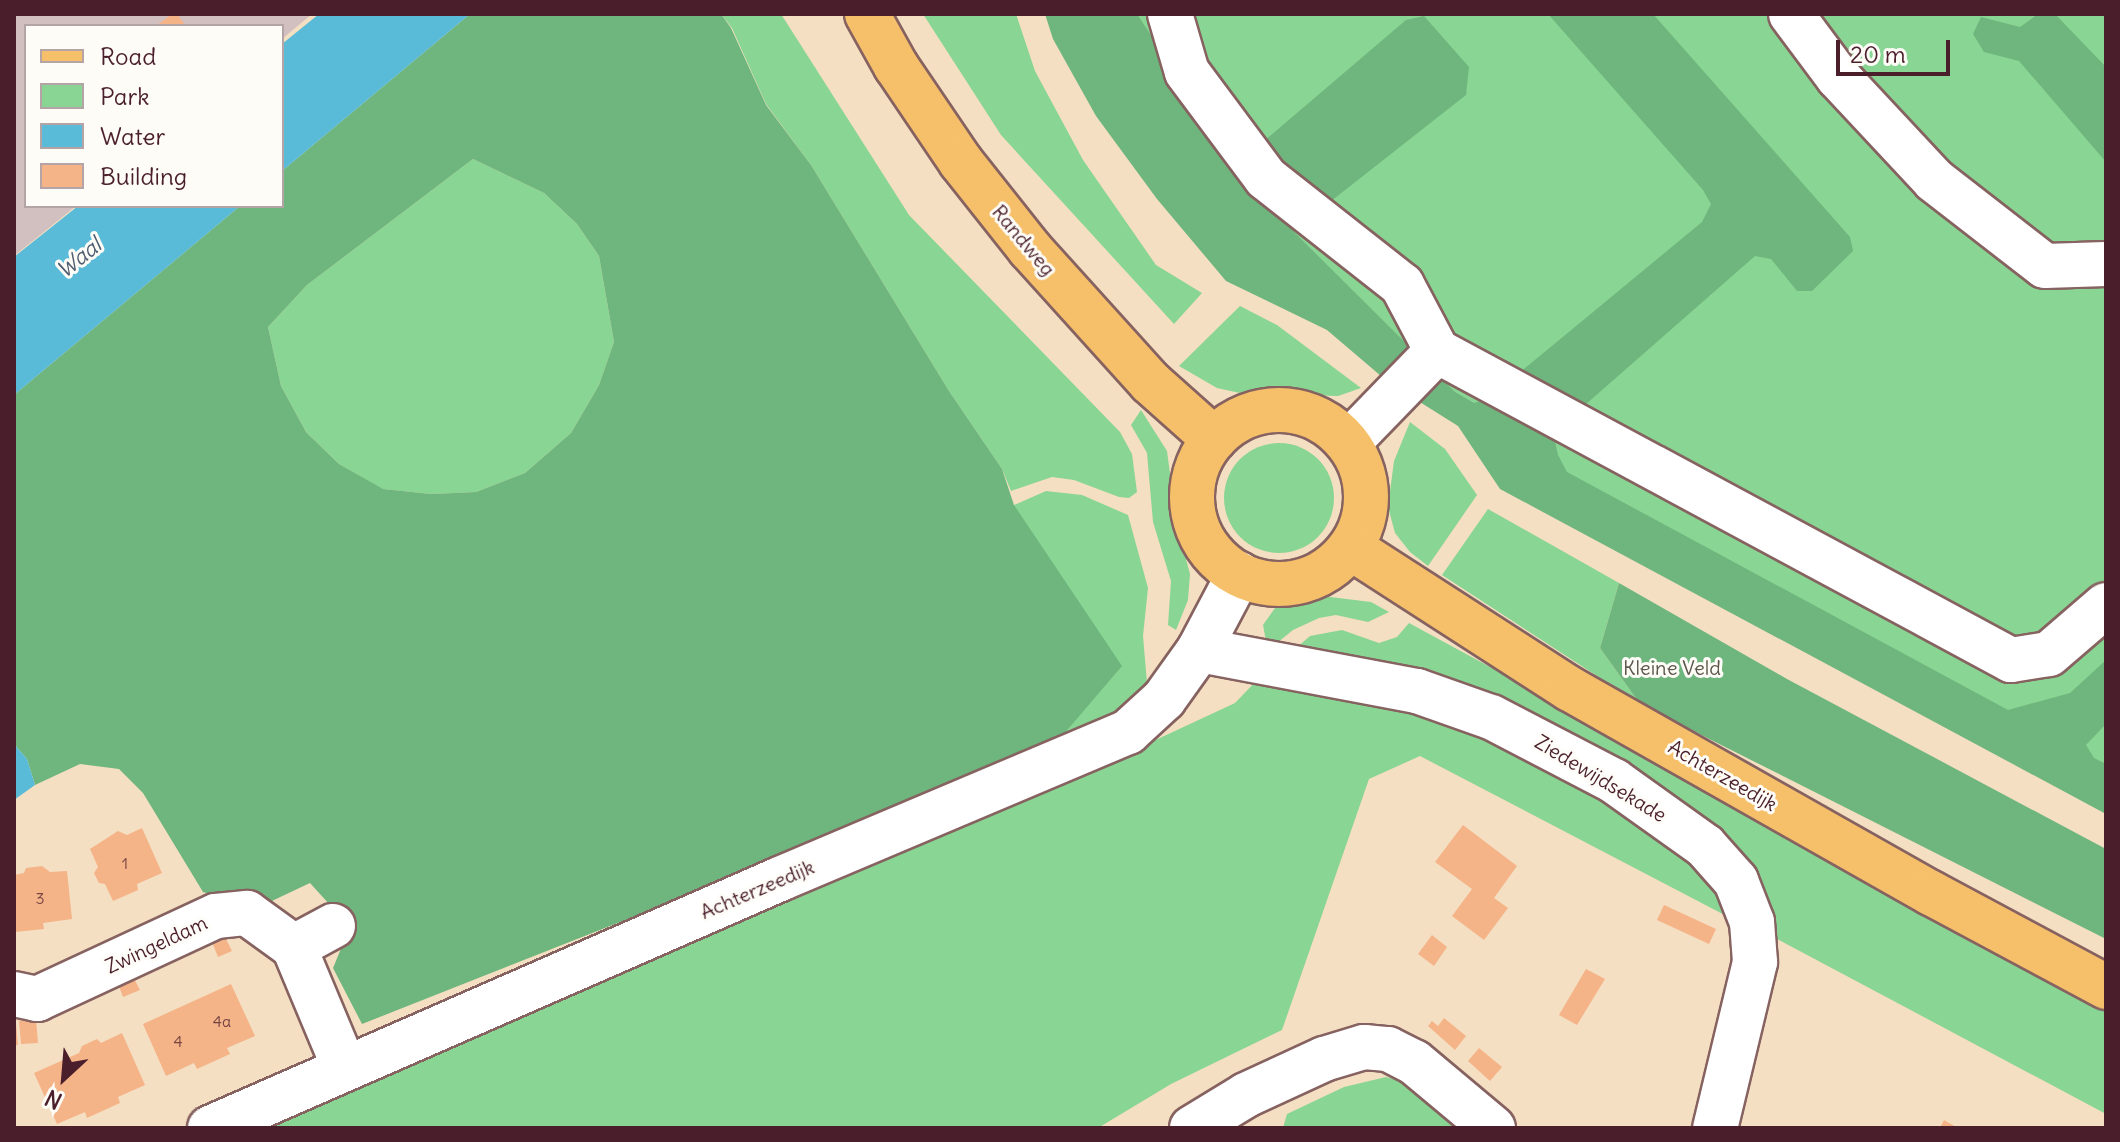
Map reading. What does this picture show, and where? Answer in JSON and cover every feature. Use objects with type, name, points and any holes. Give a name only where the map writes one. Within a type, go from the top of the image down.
[{"type":"main road","name":"Randweg","points":[[867,14],[896,66],[961,162],[1030,249],[1150,382],[1214,439]]},
{"type":"main road","points":[[1267,410],[1297,411],[1325,422],[1348,443],[1364,476],[1365,513],[1351,548],[1333,566],[1311,578],[1287,584],[1262,582],[1239,574],[1209,547],[1193,512],[1193,486],[1200,461],[1214,439],[1237,420],[1267,410]]},
{"type":"main road","name":"Achterzeedijk","points":[[1351,548],[1570,689],[1931,893],[2106,987]]},
{"type":"street","points":[[1170,14],[1187,72],[1266,178],[1402,285],[1437,351],[2011,660],[2049,654],[2106,605]]},
{"type":"street","points":[[1791,14],[1838,77],[1934,180],[2045,266],[2106,264]]},
{"type":"street","points":[[1348,443],[1437,351]]},
{"type":"street","name":"Achterzeedijk","points":[[210,1128],[1128,732],[1164,699],[1199,650],[1239,574]]},
{"type":"street","name":"Ziedewijdsekade","points":[[1199,650],[1417,691],[1491,717],[1614,781],[1705,846],[1736,881],[1752,922],[1755,962],[1715,1128]]},
{"type":"street","name":"Zwingeldam","points":[[14,994],[37,999],[216,916],[247,913],[294,947]]},
{"type":"street","points":[[333,926],[294,947],[345,1069]]},
{"type":"street","points":[[1192,1128],[1246,1095],[1324,1059],[1364,1047],[1388,1049],[1414,1062],[1489,1127]]},
{"type":"shaded area","points":[[14,14],[312,14],[284,37],[284,24],[24,24],[24,208],[74,208],[14,256]]},
{"type":"green space","points":[[470,14],[721,14],[731,28],[766,105],[811,165],[949,391],[1002,469],[1014,505],[1122,666],[1057,742],[891,815],[362,1024],[333,968],[350,927],[310,883],[257,908],[203,892],[143,793],[119,769],[80,764],[35,785],[27,759],[14,744],[14,395],[238,208],[284,208],[284,169]],"holes":[[[473,159],[544,193],[577,224],[599,256],[614,342],[599,385],[571,433],[525,473],[476,492],[431,494],[383,489],[339,464],[306,432],[281,386],[268,327],[307,285]]]},
{"type":"green space","points":[[721,14],[781,14],[909,215],[1120,432],[1132,454],[1137,492],[1129,498],[1119,497],[1074,480],[1052,477],[1011,491],[1002,469],[949,391],[811,165],[766,104],[732,28]]},
{"type":"green space","points":[[923,14],[1016,14],[1035,71],[1083,160],[1156,265],[1202,293],[1174,324],[1001,135]]},
{"type":"green space","points":[[1045,14],[1137,14],[1236,165],[1406,20],[1424,16],[1469,67],[1466,95],[1293,231],[1455,392],[1474,403],[1489,398],[1702,222],[1711,204],[1703,190],[1548,14],[1653,14],[1850,237],[1853,251],[1812,291],[1797,291],[1771,259],[1755,256],[1553,433],[1558,455],[1567,472],[2008,710],[2070,693],[2106,660],[2106,724],[2086,745],[2094,758],[2106,764],[2106,814],[1500,489],[1458,426],[1388,382],[1327,330],[1226,281],[1157,199],[1096,116],[1053,39]]},
{"type":"green space","points":[[1091,14],[2106,14],[2106,794],[1406,381]]},
{"type":"green space","points":[[2038,14],[2055,14],[2106,67],[2106,162],[2019,61],[1984,52],[1973,34],[1981,17],[2020,27]]},
{"type":"green space","points":[[473,159],[544,193],[577,224],[599,256],[614,342],[599,385],[571,433],[525,473],[476,492],[431,494],[382,489],[339,464],[306,432],[281,386],[268,327],[307,285]]},
{"type":"green space","points":[[1240,306],[1277,325],[1361,388],[1338,396],[1240,393],[1217,388],[1179,366]]},
{"type":"green space","points":[[1141,410],[1167,451],[1177,526],[1190,574],[1188,600],[1176,630],[1168,625],[1171,581],[1153,522],[1147,453],[1131,425]]},
{"type":"green space","points":[[1410,422],[1445,449],[1477,495],[1428,566],[1410,552],[1395,533],[1388,507],[1394,461]]},
{"type":"green space","points":[[1279,443],[1300,447],[1318,459],[1330,477],[1334,498],[1330,519],[1318,537],[1300,549],[1279,553],[1258,549],[1240,537],[1228,519],[1224,498],[1228,477],[1240,459],[1258,447]]},
{"type":"green space","points":[[1046,491],[1082,495],[1128,515],[1148,588],[1143,636],[1147,683],[1116,711],[1057,742],[1014,505]]},
{"type":"green space","name":"Kleine Veld","points":[[1488,509],[1619,583],[1600,648],[1640,704],[1442,575]]},
{"type":"green space","name":"Kleine Veld","points":[[1619,583],[1787,679],[2106,849],[2106,939],[1640,704],[1600,648]]},
{"type":"green space","points":[[1322,596],[1371,602],[1389,612],[1368,622],[1336,615],[1319,618],[1293,630],[1272,647],[1266,641],[1263,625],[1275,608],[1295,600]]},
{"type":"green space","points":[[1409,623],[2106,1001],[2106,1114],[1766,933],[1661,802],[1286,657],[1310,636],[1342,630],[1379,643],[1397,637]]},
{"type":"green space","points":[[1262,675],[1419,705],[1511,740],[1671,837],[1713,874],[1738,922],[1420,756],[1369,779],[1282,1030],[1171,1084],[1098,1128],[263,1128],[1044,792],[1235,703]]},
{"type":"green space","points":[[1386,1077],[1413,1084],[1472,1128],[1283,1128],[1287,1114],[1344,1087]]},
{"type":"water","points":[[319,14],[470,14],[284,169],[284,42]]},
{"type":"water","name":"Waal","points":[[75,208],[238,208],[14,395],[14,257]]},
{"type":"water","points":[[14,744],[27,759],[35,785],[14,800]]},
{"type":"building","points":[[177,14],[184,24],[159,24]]},
{"type":"building","points":[[1463,825],[1517,866],[1494,898],[1508,908],[1484,940],[1452,916],[1472,889],[1435,862]]},
{"type":"building","points":[[142,828],[162,873],[137,884],[138,890],[113,901],[105,884],[99,883],[94,873],[98,867],[90,849],[118,831],[127,835]]},
{"type":"building","points":[[42,866],[50,872],[67,871],[72,919],[43,923],[44,929],[15,932],[14,875],[24,873],[26,868]]},
{"type":"building","points":[[1664,905],[1716,929],[1709,944],[1657,920]]},
{"type":"building","points":[[1432,935],[1447,947],[1434,966],[1418,954]]},
{"type":"building","points":[[225,937],[232,951],[218,957],[212,942]]},
{"type":"building","points":[[1586,969],[1605,979],[1577,1025],[1559,1015]]},
{"type":"building","points":[[132,975],[140,990],[123,997],[117,981]]},
{"type":"building","points":[[231,984],[255,1036],[227,1048],[230,1054],[197,1069],[194,1063],[166,1076],[143,1024]]},
{"type":"building","points":[[1444,1018],[1466,1036],[1455,1050],[1428,1026],[1432,1021],[1438,1026]]},
{"type":"building","points":[[36,1019],[38,1043],[21,1044],[19,1021]]},
{"type":"building","points":[[16,1023],[18,1045],[14,1045]]},
{"type":"building","points":[[122,1033],[145,1085],[118,1097],[120,1103],[87,1118],[85,1112],[57,1124],[34,1073],[79,1053],[82,1046],[97,1039],[101,1043]]},
{"type":"building","points":[[1479,1048],[1502,1067],[1490,1081],[1468,1061]]},
{"type":"building","points":[[1944,1120],[1958,1128],[1940,1128]]}]
